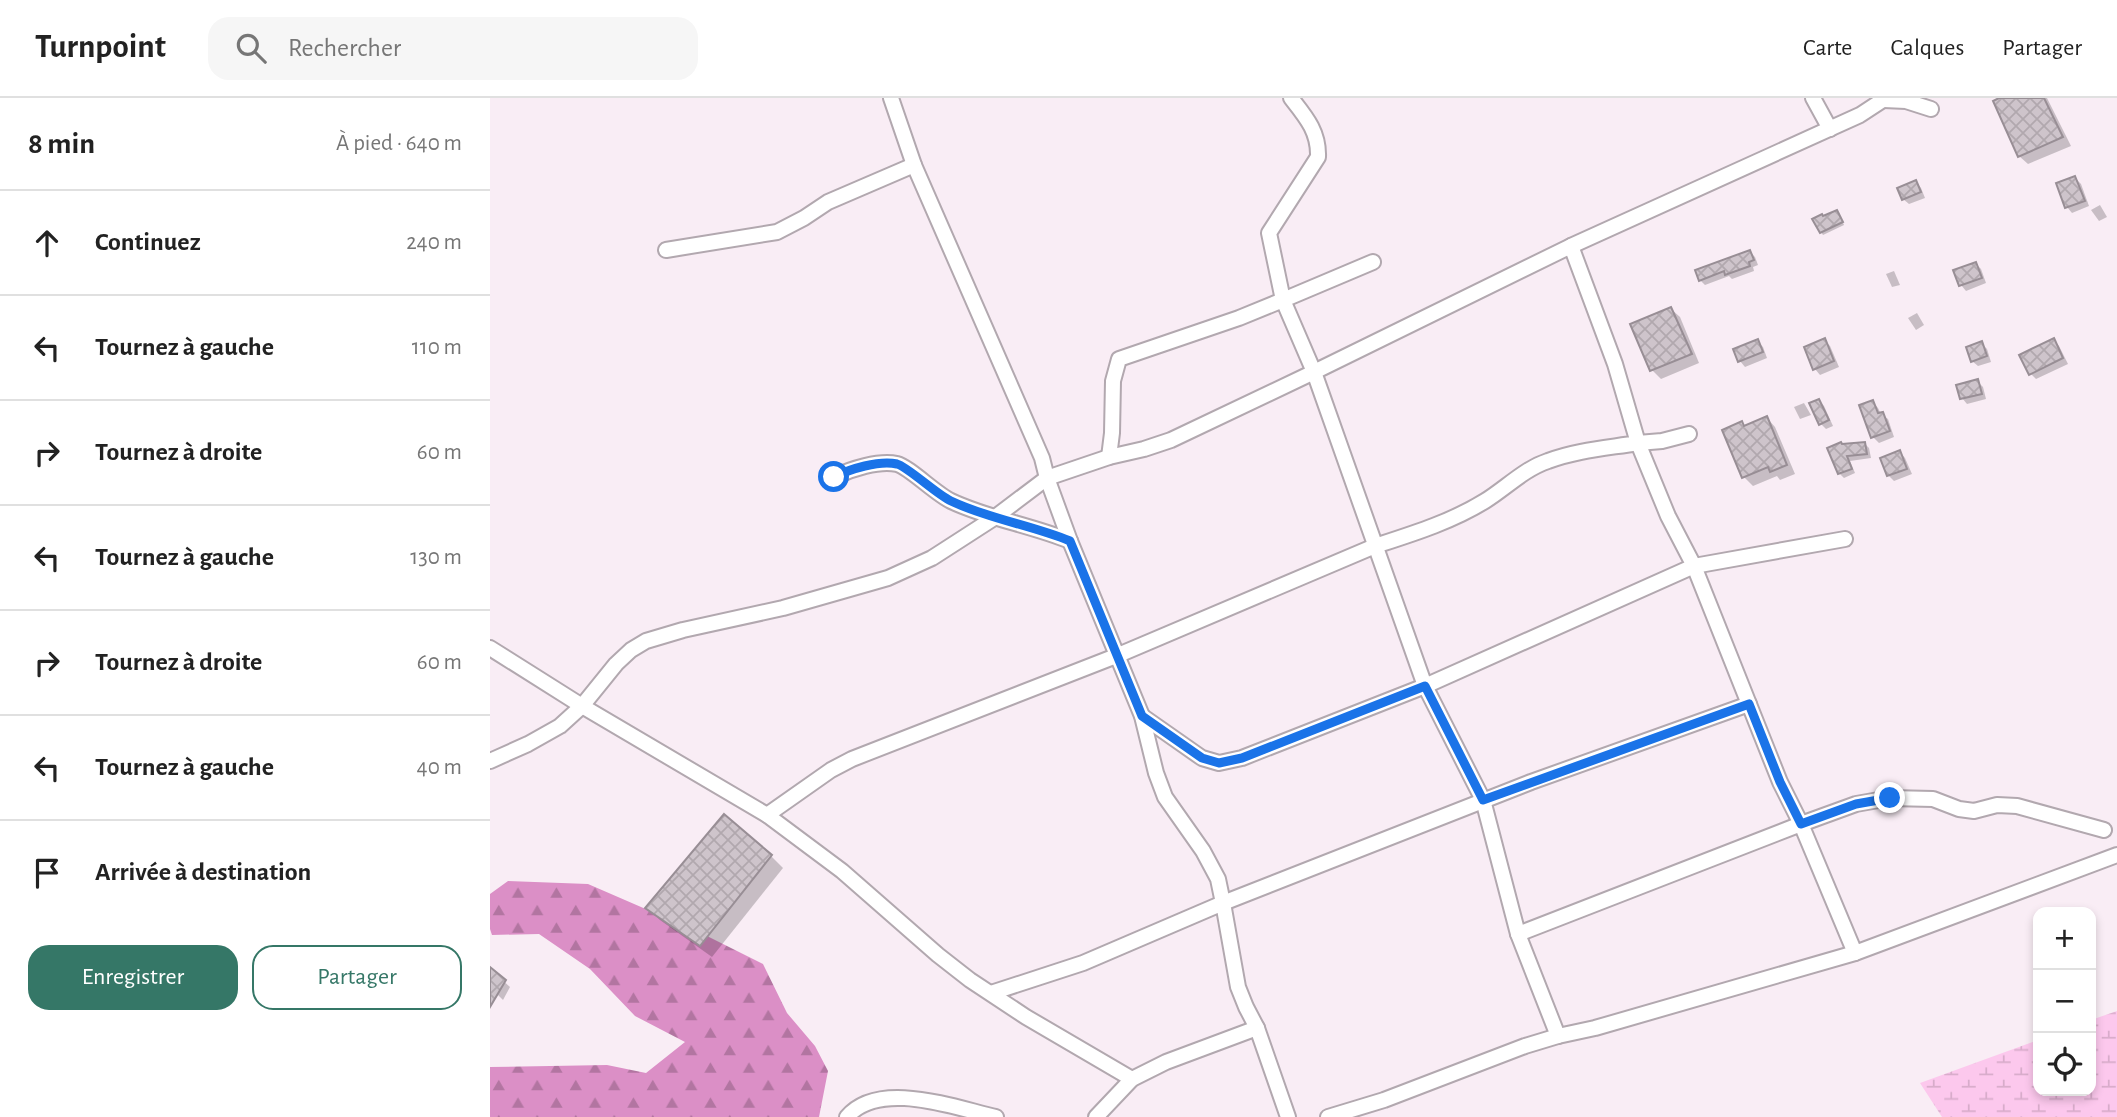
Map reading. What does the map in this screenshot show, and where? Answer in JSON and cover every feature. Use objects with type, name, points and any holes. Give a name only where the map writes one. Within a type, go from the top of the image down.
[{"type":"street","points":[[891,98],[915,165],[1042,458],[1070,541],[1142,716],[1156,773],[1165,797],[1189,828],[1218,879],[1238,987],[1257,1028],[1288,1117]]},
{"type":"street","points":[[1291,98],[1314,130],[1318,157],[1269,233],[1283,300],[1314,372],[1425,686],[1483,800],[1518,933],[1558,1036]]},
{"type":"street","points":[[1813,98],[1830,129]]},
{"type":"street","points":[[490,761],[560,726],[582,706],[616,664],[646,641],[783,608],[888,578],[932,558],[994,518],[1047,478],[1171,440],[1571,246],[1860,115],[1885,99],[1906,101],[1931,109],[1927,98]]},
{"type":"street","points":[[666,250],[777,232],[828,202],[915,165]]},
{"type":"street","points":[[1571,246],[1615,364],[1638,443],[1668,516],[1694,566],[1780,782],[1801,824],[1855,953]]},
{"type":"street","points":[[1109,457],[1113,381],[1119,359],[1250,314],[1373,262]]},
{"type":"street","points":[[767,815],[831,770],[852,759],[1116,656],[1375,546],[1466,512],[1520,475],[1546,461],[1579,452],[1662,441],[1689,434]]},
{"type":"street","points":[[834,477],[860,466],[899,464],[947,499],[994,518],[1041,530],[1070,541]]},
{"type":"street","points":[[1142,716],[1202,758],[1219,763],[1242,758],[1425,686],[1694,566],[1845,539]]},
{"type":"street","points":[[490,648],[582,706],[767,815],[842,871],[938,955],[990,993],[1132,1079]]},
{"type":"street","points":[[990,993],[1083,963],[1223,903],[1483,800],[1749,704]]},
{"type":"street","points":[[1518,933],[1856,804],[1890,798],[1933,799],[1959,809],[1974,811],[1997,805],[2017,806],[2104,830]]},
{"type":"street","points":[[1328,1117],[1384,1100],[1558,1036],[1595,1028],[1855,953],[2117,855]]},
{"type":"street","points":[[1096,1117],[1132,1079],[1166,1062],[1257,1028]]},
{"type":"street","points":[[847,1116],[860,1105],[891,1098],[915,1099],[996,1117]]},
{"type":"green space","points":[[508,881],[588,884],[701,933],[763,964],[787,1013],[815,1046],[828,1071],[819,1117],[490,1117],[490,1067],[607,1065],[646,1073],[685,1042],[635,1016],[590,969],[539,934],[492,935],[490,894]]},
{"type":"green space","points":[[2117,1011],[2117,1117],[1942,1117],[1920,1083],[2033,1042],[2033,1096],[2096,1096],[2096,1018]]},
{"type":"building","points":[[1999,98],[2044,98],[2063,137],[2018,157],[1993,101]]},
{"type":"building","points":[[2075,176],[2085,201],[2065,208],[2056,183]]},
{"type":"building","points":[[1916,180],[1921,192],[1902,200],[1897,188]]},
{"type":"building","points":[[1837,210],[1843,222],[1820,233],[1812,219]]},
{"type":"building","points":[[1750,250],[1754,260],[1749,262],[1750,266],[1725,275],[1724,271],[1699,281],[1695,270]]},
{"type":"building","points":[[1976,262],[1982,278],[1959,286],[1953,270]]},
{"type":"building","points":[[1671,307],[1692,354],[1650,371],[1630,324]]},
{"type":"building","points":[[1825,338],[1834,361],[1813,370],[1804,347]]},
{"type":"building","points":[[2054,338],[2063,358],[2029,375],[2019,355]]},
{"type":"building","points":[[1758,339],[1763,352],[1738,362],[1733,349]]},
{"type":"building","points":[[1982,341],[1987,356],[1971,362],[1966,347]]},
{"type":"building","points":[[1978,379],[1982,394],[1960,399],[1956,385]]},
{"type":"building","points":[[1819,399],[1829,420],[1819,425],[1809,403]]},
{"type":"building","points":[[1873,400],[1878,413],[1883,412],[1890,431],[1871,438],[1859,405]]},
{"type":"building","points":[[1767,416],[1787,465],[1770,472],[1768,467],[1742,478],[1722,430],[1742,421],[1744,426]]},
{"type":"building","points":[[1841,442],[1865,442],[1867,454],[1847,456],[1852,469],[1838,474],[1827,448]]},
{"type":"building","points":[[1900,450],[1907,469],[1887,476],[1880,458]]},
{"type":"building","points":[[724,814],[772,855],[700,946],[645,908]]},
{"type":"building","points":[[490,967],[506,980],[490,1007]]},
{"type":"route","points":[[834,477],[860,466],[899,464],[928,487],[969,510],[1070,541],[1142,716],[1202,758],[1219,763],[1242,758],[1425,686],[1483,800],[1749,704],[1780,782],[1801,824],[1856,804],[1890,798]]}]
